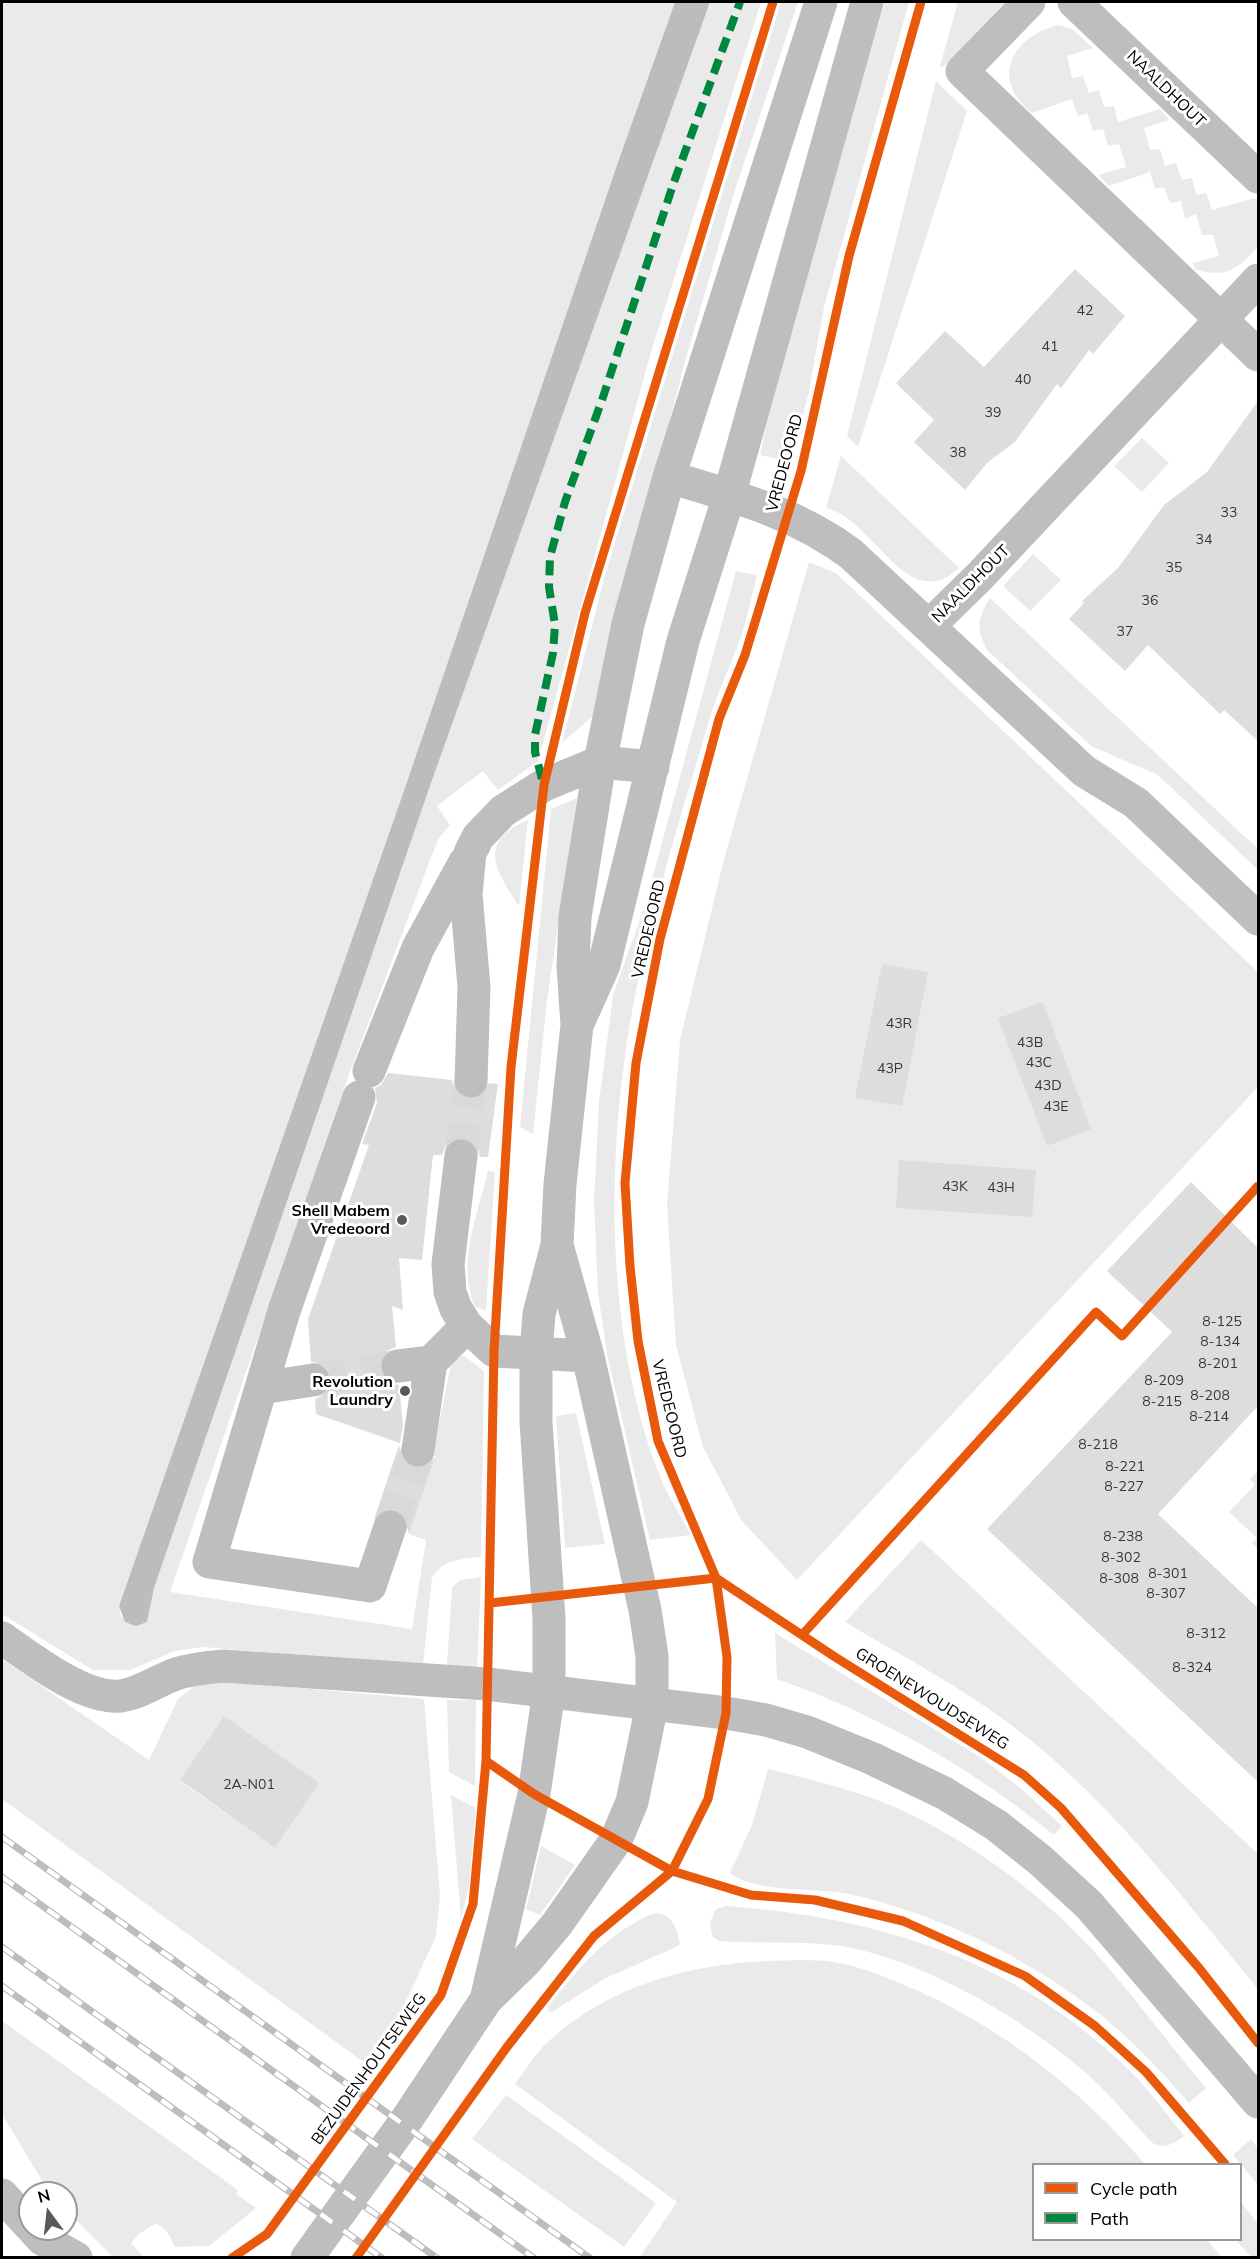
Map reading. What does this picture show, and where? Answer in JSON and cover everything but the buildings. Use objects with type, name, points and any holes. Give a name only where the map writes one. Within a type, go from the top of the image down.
[{"type":"street","points":[[486,2000],[534,1794],[549,1691],[549,1618],[536,1422],[536,1353],[539,1314],[557,1245],[560,1184],[577,1025],[573,966],[575,917],[600,762],[628,624],[669,477],[821,2]]},
{"type":"street","points":[[577,1025],[604,965],[683,641],[729,496],[867,2]]},
{"type":"street","points":[[1029,2],[962,71],[1258,355]]},
{"type":"street","name":"NAALDHOUT","points":[[1074,2],[1258,177]]},
{"type":"street","name":"NAALDHOUT","points":[[669,477],[810,526],[831,539],[929,626],[980,576],[1258,280]]},
{"type":"street","points":[[929,626],[1084,771],[1136,803],[1258,919]]},
{"type":"street","points":[[390,1527],[370,1586],[209,1562],[291,1289],[364,1084],[418,948],[478,837],[503,811],[544,785],[600,762],[653,767]]},
{"type":"street","points":[[470,853],[466,894],[474,987],[471,1081]]},
{"type":"street","points":[[461,1156],[448,1264],[450,1292],[456,1309],[467,1326],[494,1351],[588,1356]]},
{"type":"street","points":[[307,2258],[407,2119],[486,2000],[526,1961],[557,1924],[616,1840],[632,1802],[652,1705],[652,1656],[645,1610],[588,1356],[557,1245]]},
{"type":"street","points":[[418,1450],[431,1362],[467,1326]]},
{"type":"street","points":[[398,1366],[431,1362]]},
{"type":"street","points":[[261,1388],[313,1380]]},
{"type":"street","points":[[2,1638],[66,1678],[105,1695],[122,1696],[192,1669],[223,1666],[487,1683],[756,1719],[807,1732],[871,1758],[934,1788],[996,1825],[1040,1860],[1089,1905],[1258,2102]]},
{"type":"street","points":[[2,2195],[18,2214]]},
{"type":"street","points":[[44,2241],[76,2258]]},
{"type":"shaded area","points":[[2,2],[675,2],[617,165],[407,782],[119,1606],[121,1616],[136,1626],[147,1621],[154,1588],[431,783],[710,2],[761,2],[651,352],[538,761],[498,790],[483,771],[437,806],[450,825],[439,838],[430,860],[348,1077],[170,1592],[412,1629],[426,1540],[409,1534],[436,1457],[433,1455],[451,1364],[463,1355],[484,1371],[481,1557],[447,1564],[441,1567],[432,1578],[423,1665],[203,1647],[175,1651],[130,1670],[93,1670],[2,1614]]},
{"type":"shaded area","points":[[675,2],[710,2],[431,783],[154,1588],[147,1622],[136,1626],[125,1622],[119,1606],[407,782],[617,165]]},
{"type":"shaded area","points":[[781,2],[798,2],[734,193],[684,365],[595,714],[562,743],[605,575]]},
{"type":"shaded area","points":[[885,2],[909,2],[824,307],[809,391],[791,462],[760,455],[784,342]]},
{"type":"shaded area","points":[[958,2],[1005,2],[942,68],[940,66]]},
{"type":"shaded area","points":[[1059,25],[1072,29],[1093,48],[1067,56],[1072,78],[1083,76],[1089,93],[1099,90],[1104,107],[1114,106],[1118,122],[1160,109],[1169,120],[1144,128],[1150,150],[1160,149],[1165,166],[1176,163],[1182,180],[1192,178],[1196,195],[1206,193],[1212,210],[1255,198],[1258,202],[1258,247],[1244,261],[1223,272],[1215,273],[1195,269],[1193,263],[1219,256],[1213,235],[1202,235],[1196,214],[1185,219],[1181,201],[1170,203],[1164,187],[1155,189],[1150,172],[1109,186],[1098,175],[1126,167],[1119,144],[1108,146],[1103,129],[1093,131],[1087,113],[1078,116],[1072,99],[1032,113],[1019,100],[1011,86],[1009,73],[1012,60],[1018,49],[1029,39]]},
{"type":"shaded area","points":[[936,81],[967,111],[858,447],[847,436]]},
{"type":"shaded area","points":[[1142,438],[1169,463],[1142,492],[1114,466]]},
{"type":"shaded area","points":[[841,456],[959,568],[940,580],[923,581],[906,573],[860,528],[843,515],[826,508]]},
{"type":"shaded area","points":[[1033,554],[1061,580],[1030,611],[1003,586]]},
{"type":"shaded area","points":[[809,562],[836,573],[1258,972],[1258,1087],[797,1580],[742,1521],[703,1447],[676,1345],[667,1205],[680,1040],[724,859]]},
{"type":"shaded area","points":[[736,571],[757,575],[742,633],[709,721],[659,892],[635,996],[625,1053],[619,1111],[615,1171],[615,1232],[626,1351],[638,1409],[655,1464],[691,1535],[650,1540],[607,1354],[598,1292],[594,1201],[599,1102],[613,995],[645,905]]},
{"type":"shaded area","points":[[990,598],[1258,849],[1258,870],[1158,775],[1091,746],[988,651],[981,637],[980,618]]},
{"type":"shaded area","points":[[577,798],[547,1001],[533,1134],[520,1127],[551,809]]},
{"type":"shaded area","points":[[528,820],[519,906],[498,869],[495,857],[496,847],[502,837],[512,828]]},
{"type":"shaded area","points":[[488,1171],[495,1172],[486,1311],[474,1306],[468,1271],[468,1254]]},
{"type":"shaded area","points":[[576,1413],[605,1544],[565,1548],[556,1416]]},
{"type":"shaded area","points":[[1258,1470],[1258,1549],[1252,1543],[1257,1538],[1229,1512],[1255,1485],[1250,1479]]},
{"type":"shaded area","points":[[921,1540],[1258,1854],[1258,1989],[1136,1842],[1070,1774],[996,1714],[845,1622]]},
{"type":"shaded area","points":[[481,1577],[477,1668],[447,1665],[452,1587],[461,1580]]},
{"type":"shaded area","points":[[775,1633],[980,1757],[1018,1786],[1062,1826],[1054,1835],[990,1787],[922,1745],[852,1709],[777,1679]]},
{"type":"shaded area","points":[[2,1659],[149,1760],[178,1699],[196,1685],[219,1681],[424,1699],[440,1896],[436,1936],[392,2027],[365,2063],[2,1799]],"holes":[[[224,1716],[318,1783],[275,1848],[180,1781]]]},
{"type":"shaded area","points":[[447,1700],[476,1700],[475,1786],[449,1772]]},
{"type":"shaded area","points":[[768,1769],[818,1781],[883,1802],[951,1836],[1001,1869],[1048,1906],[1090,1947],[1206,2088],[1189,2103],[1125,2036],[1074,1995],[1014,1958],[950,1926],[916,1913],[849,1894],[771,1887],[742,1880],[730,1873],[752,1825]]},
{"type":"shaded area","points":[[451,1795],[476,1808],[469,1885],[461,1919]]},
{"type":"shaded area","points":[[541,1846],[575,1865],[540,1915],[526,1909]]},
{"type":"shaded area","points":[[727,1906],[785,1912],[897,1935],[1000,1976],[1048,2005],[1094,2039],[1138,2079],[1184,2136],[1167,2146],[1154,2144],[1101,2087],[1045,2041],[976,1997],[903,1963],[833,1945],[719,1941],[712,1936],[710,1922],[716,1909]]},
{"type":"shaded area","points":[[655,1913],[670,1918],[677,1931],[680,1942],[678,1946],[606,1978],[552,2012],[548,2011],[548,2007],[559,1993],[595,1952],[623,1930]]},
{"type":"shaded area","points":[[816,1961],[842,1963],[902,1984],[937,2000],[1003,2038],[1064,2083],[1092,2109],[1144,2163],[1032,2163],[1032,2241],[1208,2241],[1222,2257],[640,2257],[677,2202],[515,2084],[550,2040],[573,2021],[598,2005],[650,1982],[707,1967],[736,1963]]},
{"type":"shaded area","points":[[2,2021],[238,2190],[236,2194],[256,2208],[209,2246],[174,2247],[168,2232],[155,2224],[139,2234],[131,2243],[144,2257],[113,2257],[78,2222],[78,2181],[42,2181],[2,2114]]},
{"type":"shaded area","points":[[506,2095],[656,2203],[624,2247],[472,2139]]},
{"type":"shaded area","points":[[1251,2139],[1258,2149],[1258,2185],[1242,2163],[1233,2155]]},
{"type":"shaded area","points":[[1242,2203],[1258,2224],[1258,2257],[1251,2257],[1237,2241],[1242,2241]]},
{"type":"tunnel","points":[[461,1156],[471,1081]]},
{"type":"tunnel","points":[[313,1380],[398,1366]]},
{"type":"tunnel","points":[[390,1527],[418,1450]]},
{"type":"railway","points":[[2,1837],[590,2258]]},
{"type":"railway","points":[[2,1877],[534,2258]]},
{"type":"railway","points":[[2,1947],[437,2258]]},
{"type":"railway","points":[[2,1986],[382,2258]]},
{"type":"marked path","points":[[542,779],[535,752],[535,735],[553,653],[555,625],[549,587],[550,557],[565,502],[602,400],[674,182],[740,2]]},
{"type":"cycle path","name":"BEZUIDENHOUTSEWEG","points":[[232,2258],[267,2234],[441,1995],[473,1904],[486,1761],[494,1351],[511,1067],[544,785],[585,613],[773,2]]},
{"type":"cycle path","name":"VREDEOORD","points":[[356,2258],[507,2047],[594,1936],[672,1871],[708,1799],[726,1713],[727,1657],[716,1578],[658,1441],[638,1341],[630,1266],[625,1183],[636,1063],[660,939],[719,719],[745,655],[801,471],[849,256],[921,2]]},
{"type":"cycle path","points":[[802,1635],[1096,1312],[1122,1336],[1258,1186]]},
{"type":"cycle path","name":"GROENEWOUDSEWEG","points":[[490,1603],[716,1578],[835,1657],[1024,1775],[1061,1808],[1199,1968],[1258,2043]]},
{"type":"cycle path","points":[[486,1761],[534,1794],[672,1871],[751,1895],[815,1900],[903,1921],[1025,1976],[1095,2026],[1146,2072],[1224,2163]]},
{"type":"place","name":"Shell Mabem Vredeoord","points":[[402,1220]]},
{"type":"place","name":"Revolution Laundry","points":[[405,1391]]}]
